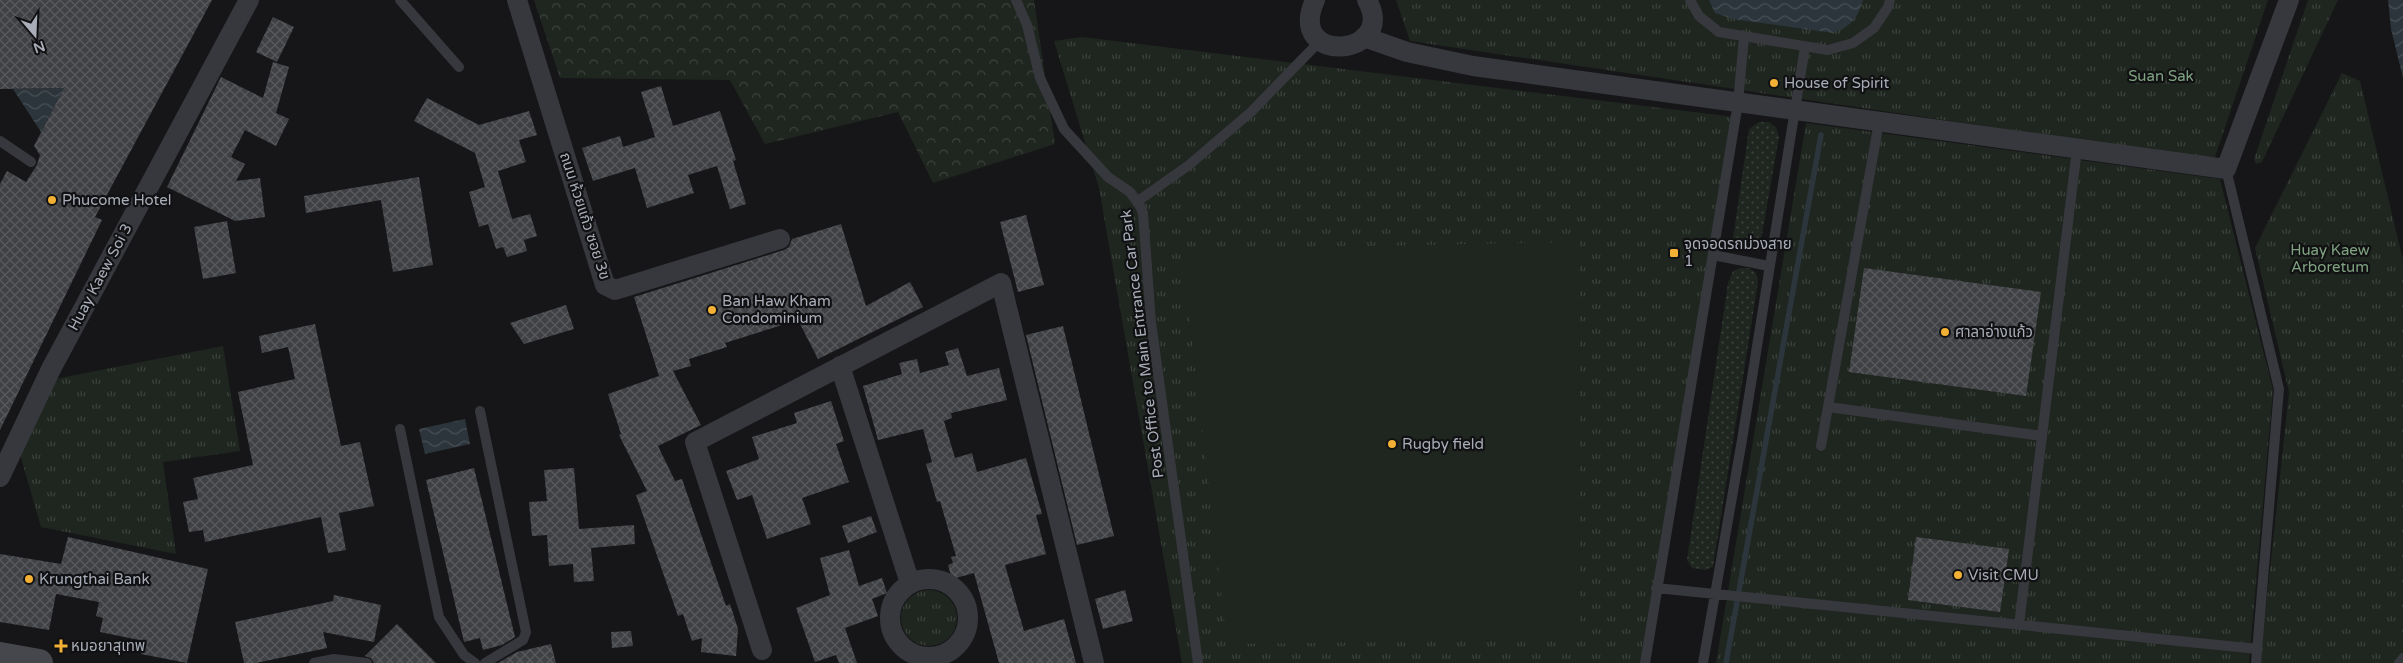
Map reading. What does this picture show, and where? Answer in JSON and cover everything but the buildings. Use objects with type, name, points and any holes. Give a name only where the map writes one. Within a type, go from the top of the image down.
[{"type":"main road","points":[[0,656],[39,663]]},
{"type":"street","name":"Huay Kaew Soi 3","points":[[0,477],[51,369],[249,0]]},
{"type":"street","name":"ถนน ห้วยแก้ว ซอย 3ข","points":[[517,0],[605,285],[616,290],[780,239]]},
{"type":"street","points":[[1315,0],[1310,10],[1310,22],[1314,33],[1320,40]]},
{"type":"street","points":[[1364,37],[1407,52],[1473,66],[2226,169],[2289,0]]},
{"type":"street","points":[[762,650],[695,442],[1001,283],[1094,663]]},
{"type":"street","points":[[840,366],[910,583]]},
{"type":"street","points":[[922,579],[936,579],[948,583],[958,591],[965,602],[968,614],[967,627],[962,639],[953,649],[928,660],[906,650],[892,632],[890,610],[894,599],[910,583],[922,579]]},
{"type":"lane","points":[[400,0],[458,67]]},
{"type":"lane","points":[[1016,0],[1027,25],[1040,78],[1064,129],[1108,177],[1130,192],[1138,201],[1143,213],[1152,322],[1198,663]]},
{"type":"lane","points":[[1138,201],[1189,165],[1251,112],[1320,40],[1337,48],[1346,48],[1356,44],[1364,37],[1370,28],[1372,17],[1367,0]]},
{"type":"lane","points":[[1690,0],[1699,16],[1719,32],[1828,50],[1853,43],[1874,28],[1888,7],[1890,0]]},
{"type":"lane","points":[[1645,663],[1738,103],[1744,37]]},
{"type":"lane","points":[[1703,663],[1805,47]]},
{"type":"lane","points":[[1821,446],[1879,122]]},
{"type":"lane","points":[[0,142],[31,162]]},
{"type":"lane","points":[[2019,625],[2077,149]]},
{"type":"lane","points":[[2226,169],[2279,389],[2256,663]]},
{"type":"lane","points":[[1713,255],[1769,266]]},
{"type":"lane","points":[[1828,407],[2042,436]]},
{"type":"lane","points":[[480,411],[526,632],[523,640],[485,663]]},
{"type":"lane","points":[[400,429],[439,616],[464,655],[475,663]]},
{"type":"lane","points":[[1656,588],[1744,599],[2258,649]]},
{"type":"lane","points":[[2400,663],[2403,658]]},
{"type":"lane","points":[[314,663],[334,659],[367,663]]},
{"type":"green space","points":[[534,0],[1034,0],[1055,144],[933,183],[898,112],[765,144],[730,80],[560,78]]},
{"type":"green space","name":"Suan Sak","points":[[1396,0],[2268,0],[2214,160],[1410,41]]},
{"type":"green space","points":[[2308,0],[2338,0],[2262,162],[2256,164],[2254,159]]},
{"type":"green space","points":[[1082,37],[1735,117],[1644,663],[1182,663],[1099,188],[1054,41]]},
{"type":"green space","name":"Huay Kaew Arboretum","points":[[2342,73],[2360,81],[2403,260],[2403,663],[2260,663],[2289,392],[2255,248]]},
{"type":"green space","points":[[1759,122],[1769,122],[1776,127],[1779,137],[1759,251],[1739,251],[1732,245],[1749,129]]},
{"type":"green space","points":[[1806,123],[2220,179],[2273,390],[2249,663],[1716,663]]},
{"type":"green space","name":"Rugby field","points":[[1579,242],[1580,639],[1227,644],[1182,250]]},
{"type":"green space","points":[[1740,268],[1749,268],[1756,273],[1758,282],[1713,567],[1705,570],[1692,568],[1687,560],[1728,283],[1733,271]]},
{"type":"green space","points":[[223,346],[240,451],[163,462],[176,554],[41,527],[19,451],[55,379]]},
{"type":"green space","points":[[923,590],[935,590],[945,594],[953,602],[957,618],[953,634],[945,642],[935,646],[923,646],[913,642],[905,634],[901,624],[901,612],[905,602],[913,594]]},
{"type":"water","points":[[1709,0],[1863,0],[1859,12],[1849,25],[1833,33],[1733,19],[1715,13]]},
{"type":"water","points":[[2388,0],[2403,0],[2403,78],[2391,29]]},
{"type":"water","points":[[64,88],[41,132],[13,89]]},
{"type":"water","points":[[465,419],[470,444],[425,454],[419,429]]},
{"type":"waterway","points":[[1726,663],[1821,135]]},
{"type":"place","name":"House of Spirit","points":[[1774,83]]},
{"type":"place","name":"Phucome Hotel","points":[[52,200]]},
{"type":"place","name":"จุดจอดรถม่วงสาย 1","points":[[1674,253]]},
{"type":"place","name":"Ban Haw Kham Condominium","points":[[712,310]]},
{"type":"place","name":"ศาลาอ่างแก้ว","points":[[1945,332]]},
{"type":"place","name":"Rugby field","points":[[1392,444]]},
{"type":"place","name":"Visit CMU","points":[[1958,575]]},
{"type":"place","name":"Krungthai Bank","points":[[29,579]]},
{"type":"place","name":"หมอยาสุเทพ","points":[[61,646]]}]
